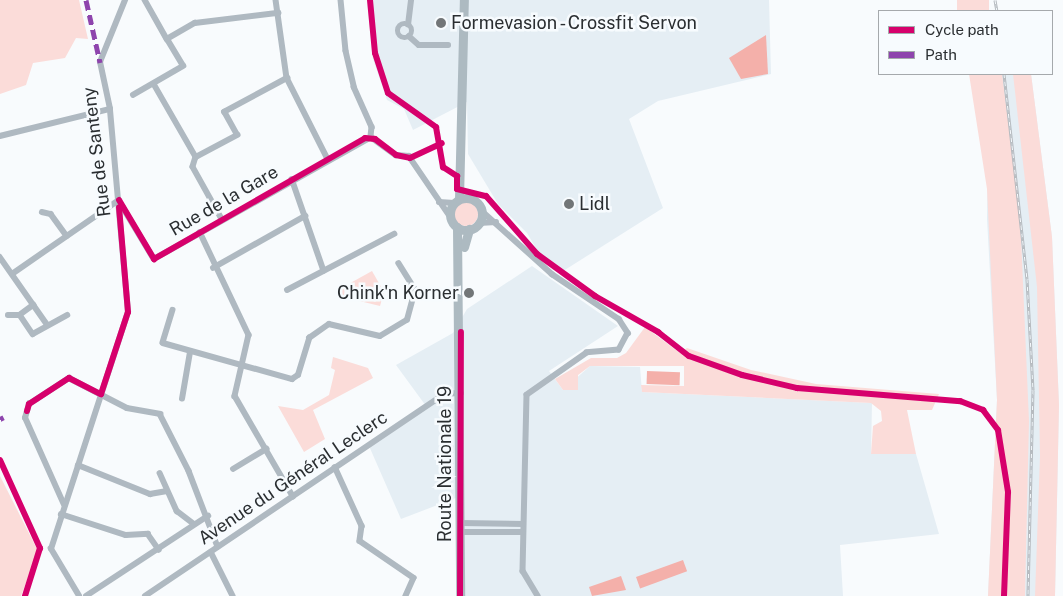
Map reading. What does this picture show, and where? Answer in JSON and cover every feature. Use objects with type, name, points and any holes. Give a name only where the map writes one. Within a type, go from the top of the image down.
[{"type":"main road","points":[[463,104],[456,201],[450,216],[457,228],[469,229],[479,223],[481,210],[470,198],[464,181],[464,0]]},
{"type":"main road","points":[[456,201],[470,198]]},
{"type":"main road","name":"Route Nationale 19","points":[[457,228],[461,332]]},
{"type":"main road","name":"Route Nationale 19","points":[[460,596],[461,332],[464,246],[469,229]]},
{"type":"street","name":"Rue de Santeny","points":[[79,596],[50,554],[128,312],[110,109],[100,62],[125,0]]},
{"type":"street","points":[[133,95],[182,66],[145,0]]},
{"type":"street","points":[[276,0],[287,78],[328,159]]},
{"type":"street","points":[[341,0],[346,51],[354,87],[372,126],[371,137],[396,155],[409,156],[438,202],[450,216]]},
{"type":"street","points":[[409,36],[408,25],[411,0]]},
{"type":"street","points":[[167,39],[194,23],[278,13]]},
{"type":"street","points":[[408,25],[400,26],[398,32],[409,36],[419,45],[448,45]]},
{"type":"street","points":[[196,157],[237,135],[224,112],[287,78]]},
{"type":"street","points":[[154,84],[196,157],[193,168],[222,220]]},
{"type":"street","points":[[0,136],[110,109]]},
{"type":"street","name":"Rue de la Gare","points":[[119,200],[151,259],[328,159],[371,137]]},
{"type":"street","points":[[292,179],[324,271]]},
{"type":"street","points":[[12,274],[119,200]]},
{"type":"street","points":[[438,202],[456,201]]},
{"type":"street","points":[[481,210],[552,274],[619,319],[628,333],[619,350],[587,353],[529,389],[526,407],[523,571],[538,596]]},
{"type":"street","points":[[42,212],[52,214],[67,236]]},
{"type":"street","points":[[213,268],[305,216]]},
{"type":"street","points":[[479,223],[496,222]]},
{"type":"street","points":[[200,232],[213,268],[249,335],[235,396],[293,496]]},
{"type":"street","points":[[287,290],[394,234]]},
{"type":"street","points":[[0,257],[47,324]]},
{"type":"street","points":[[173,310],[163,343],[190,352],[292,378],[298,375],[309,338],[328,324],[380,336],[407,320],[415,290],[400,264]]},
{"type":"street","points":[[8,315],[20,315],[34,305]]},
{"type":"street","points":[[20,315],[33,334],[47,324],[67,315]]},
{"type":"street","points":[[182,399],[190,352]]},
{"type":"street","points":[[64,506],[33,442],[25,418],[29,404],[69,378],[127,408],[160,414],[208,516],[218,547]]},
{"type":"street","name":"Avenue du Général Leclerc","points":[[145,596],[445,394],[461,393]]},
{"type":"street","points":[[232,469],[266,449]]},
{"type":"street","points":[[78,465],[150,494],[167,491]]},
{"type":"street","points":[[335,467],[362,526],[360,541],[414,578],[406,596]]},
{"type":"street","points":[[160,473],[177,511],[193,523]]},
{"type":"street","points":[[62,514],[126,535],[148,534],[159,550]]},
{"type":"street","points":[[86,596],[159,550],[193,523],[208,516]]},
{"type":"street","points":[[460,527],[523,524]]},
{"type":"street","points":[[460,527],[523,532]]},
{"type":"street","points":[[211,552],[233,596]]},
{"type":"shaded area","points":[[0,0],[79,0],[88,39],[76,38],[65,58],[33,63],[26,85],[0,94]]},
{"type":"shaded area","points":[[367,0],[769,0],[771,74],[658,101],[629,119],[663,208],[560,273],[543,260],[527,233],[498,204],[468,154],[467,102],[413,130],[404,109],[387,100],[373,59]]},
{"type":"shaded area","points":[[957,0],[989,0],[989,10],[957,10]]},
{"type":"shaded area","points":[[766,35],[768,74],[741,79],[729,58]]},
{"type":"shaded area","points":[[969,75],[1002,75],[1020,214],[1029,421],[1025,596],[988,596],[997,400],[987,189]]},
{"type":"shaded area","points":[[980,75],[1031,75],[1052,237],[1059,405],[1055,596],[988,596],[997,400],[987,219],[988,125]]},
{"type":"shaded area","points":[[1013,75],[1031,75],[1052,237],[1059,405],[1055,596],[1035,596],[1040,456],[1037,287]]},
{"type":"shaded area","points":[[466,202],[474,206],[478,214],[474,222],[466,226],[458,222],[454,214],[458,206]]},
{"type":"shaded area","points":[[532,266],[618,326],[549,371],[563,390],[590,366],[640,367],[642,392],[872,403],[871,454],[916,454],[939,534],[840,545],[843,596],[464,596],[461,496],[401,519],[369,446],[426,406],[396,365],[453,333],[467,309]]},
{"type":"shaded area","points":[[372,271],[384,292],[380,306],[339,296],[336,291]]},
{"type":"shaded area","points":[[645,327],[680,353],[687,348],[751,370],[816,384],[939,394],[932,410],[907,410],[916,454],[871,454],[873,426],[882,421],[881,411],[871,403],[642,392],[641,385],[684,386],[684,366],[590,366],[578,375],[578,390],[563,390],[555,379],[591,358],[617,358],[626,353]]},
{"type":"shaded area","points":[[333,357],[368,368],[373,378],[313,410],[325,439],[304,452],[278,406],[303,410],[329,395],[335,370],[331,368]]},
{"type":"shaded area","points":[[647,371],[680,372],[680,385],[647,384]]},
{"type":"shaded area","points":[[0,476],[38,551],[21,596],[0,596]]},
{"type":"shaded area","points":[[683,560],[687,571],[640,588],[636,577]]},
{"type":"shaded area","points":[[621,576],[626,590],[592,596],[589,587]]},
{"type":"railway","points":[[995,0],[997,10]]},
{"type":"railway","points":[[1004,75],[1027,279],[1033,390],[1028,596]]},
{"type":"marked path","points":[[86,0],[100,62]]},
{"type":"marked path","points":[[0,419],[4,417]]},
{"type":"cycle path","points":[[370,0],[375,53],[388,93],[436,127],[443,167],[457,176],[457,189],[486,196],[537,254],[595,296],[658,332],[689,356],[742,375],[797,388],[960,401],[983,410],[998,430],[1008,492],[1004,596]]},
{"type":"cycle path","points":[[119,200],[154,259],[365,138],[375,139],[396,155],[410,158],[442,143]]},
{"type":"cycle path","points":[[27,411],[29,404],[69,378],[101,394],[128,312],[119,207]]},
{"type":"cycle path","points":[[460,596],[461,332]]},
{"type":"cycle path","points":[[0,460],[40,548],[25,596]]},
{"type":"place","name":"Formevasion - Crossfit Servon","points":[[441,23]]},
{"type":"place","name":"Lidl","points":[[569,204]]},
{"type":"place","name":"Chink'n Korner","points":[[469,293]]}]
